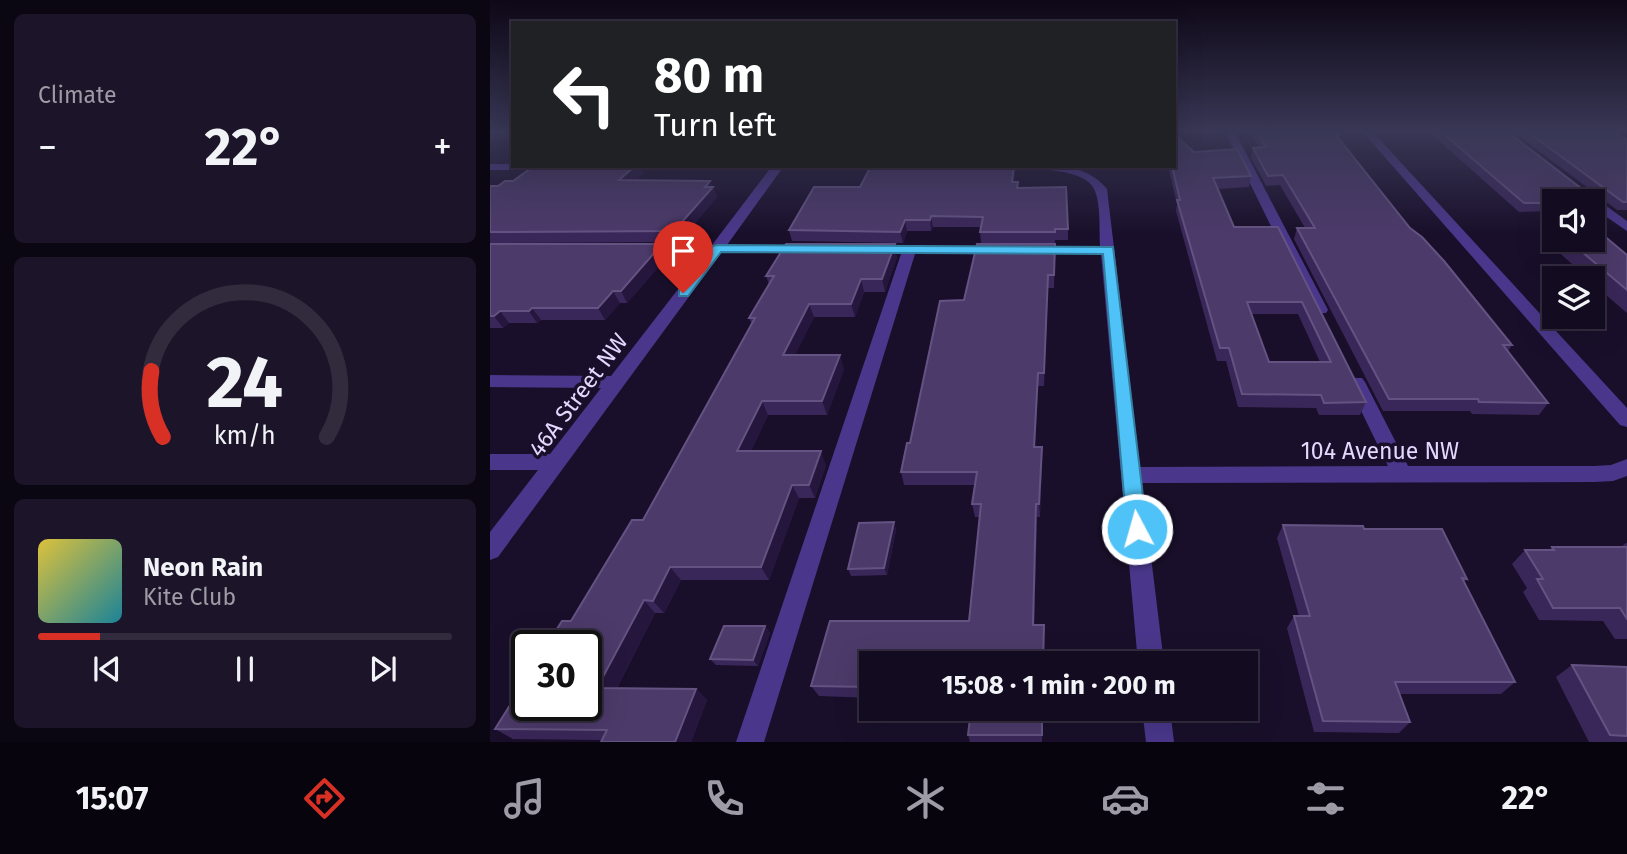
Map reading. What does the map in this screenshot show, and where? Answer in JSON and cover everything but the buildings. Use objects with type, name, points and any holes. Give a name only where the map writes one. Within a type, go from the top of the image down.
[{"type":"street","points":[[1246,165],[1328,328]]},
{"type":"street","points":[[1397,165],[1627,420]]},
{"type":"street","points":[[490,167],[511,167]]},
{"type":"street","name":"46A Street NW","points":[[490,550],[777,168]]},
{"type":"street","points":[[1053,168],[1084,173],[1101,189],[1150,651]]},
{"type":"street","points":[[1574,187],[1627,227]]},
{"type":"street","points":[[627,249],[817,249]]},
{"type":"street","points":[[856,250],[1109,250]]},
{"type":"street","points":[[750,742],[909,250]]},
{"type":"street","points":[[1347,365],[1403,476]]},
{"type":"street","points":[[490,381],[616,382]]},
{"type":"street","points":[[490,462],[556,462]]},
{"type":"street","name":"104 Avenue NW","points":[[1131,475],[1594,474],[1613,473],[1627,467]]},
{"type":"street","points":[[1157,721],[1160,742]]},
{"type":"route","points":[[683,293],[717,249],[1109,250],[1137,529]]}]
